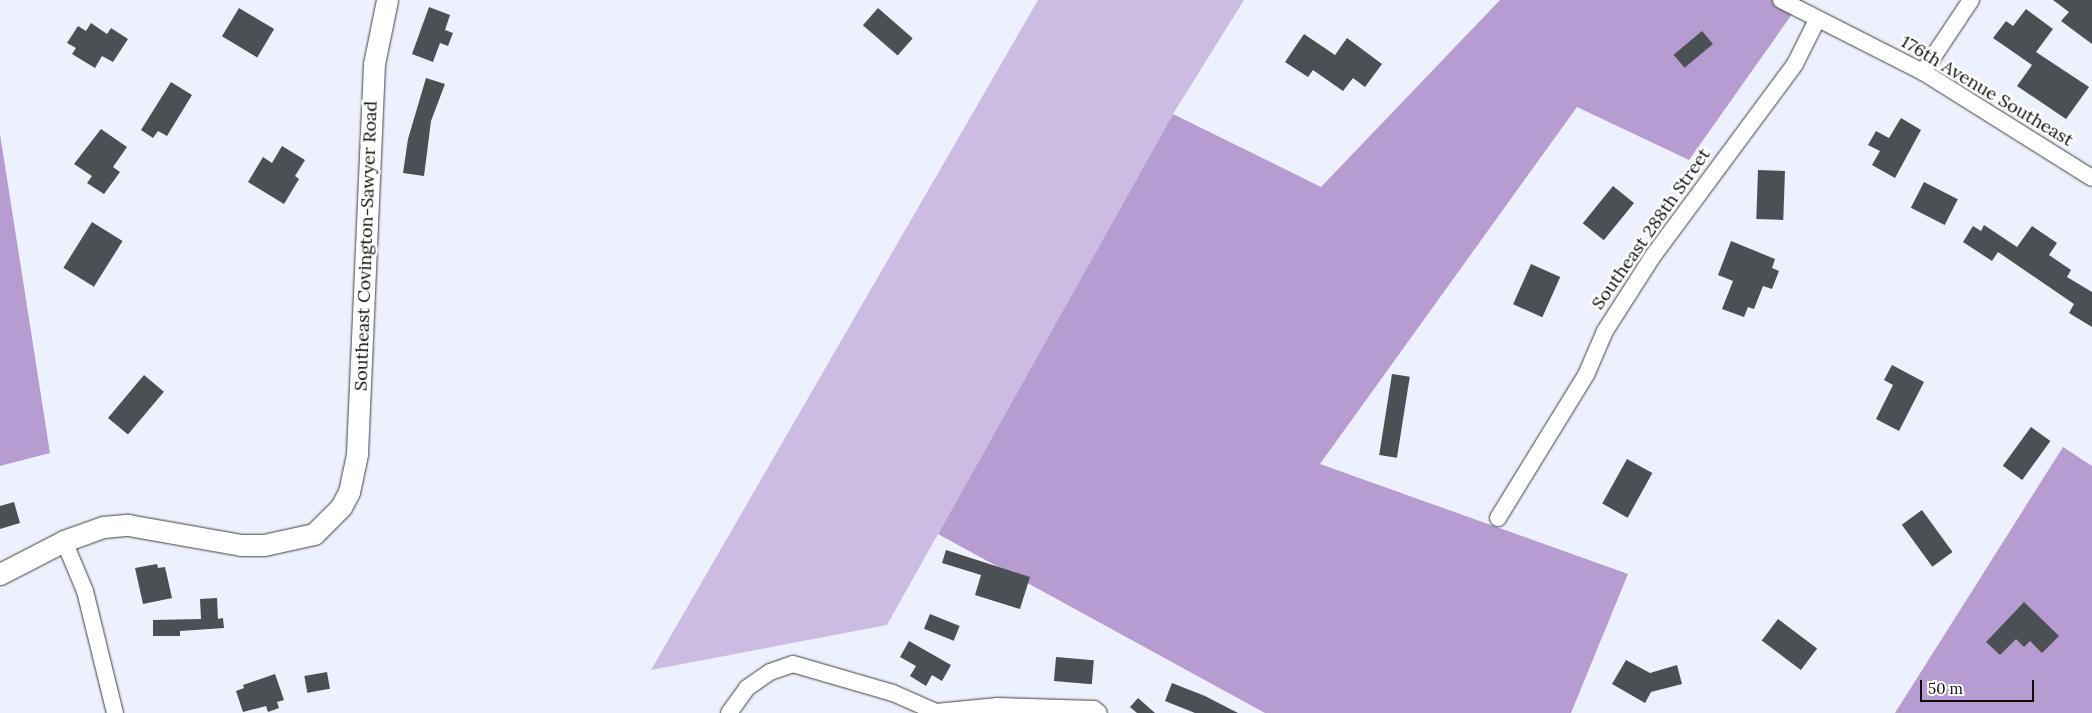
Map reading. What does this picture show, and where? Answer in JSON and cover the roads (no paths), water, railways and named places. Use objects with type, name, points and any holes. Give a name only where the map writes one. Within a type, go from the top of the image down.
[{"type":"street","name":"Southeast Covington-Sawyer Road","points":[[64,541],[103,527],[128,524],[241,545],[299,540],[328,523],[349,492],[357,453],[374,64],[387,0]]},
{"type":"street","name":"176th Avenue Southeast","points":[[1781,0],[1817,20],[1924,72],[2092,178]]},
{"type":"street","points":[[1924,72],[1971,0]]},
{"type":"street","name":"Southeast 288th Street","points":[[1498,518],[1586,375],[1605,331],[1653,256],[1795,64],[1817,20]]},
{"type":"street","points":[[0,574],[64,541],[85,591],[115,713]]},
{"type":"street","points":[[729,713],[747,688],[770,672],[793,664],[893,693],[936,712],[998,706],[1094,710],[1099,713]]}]
